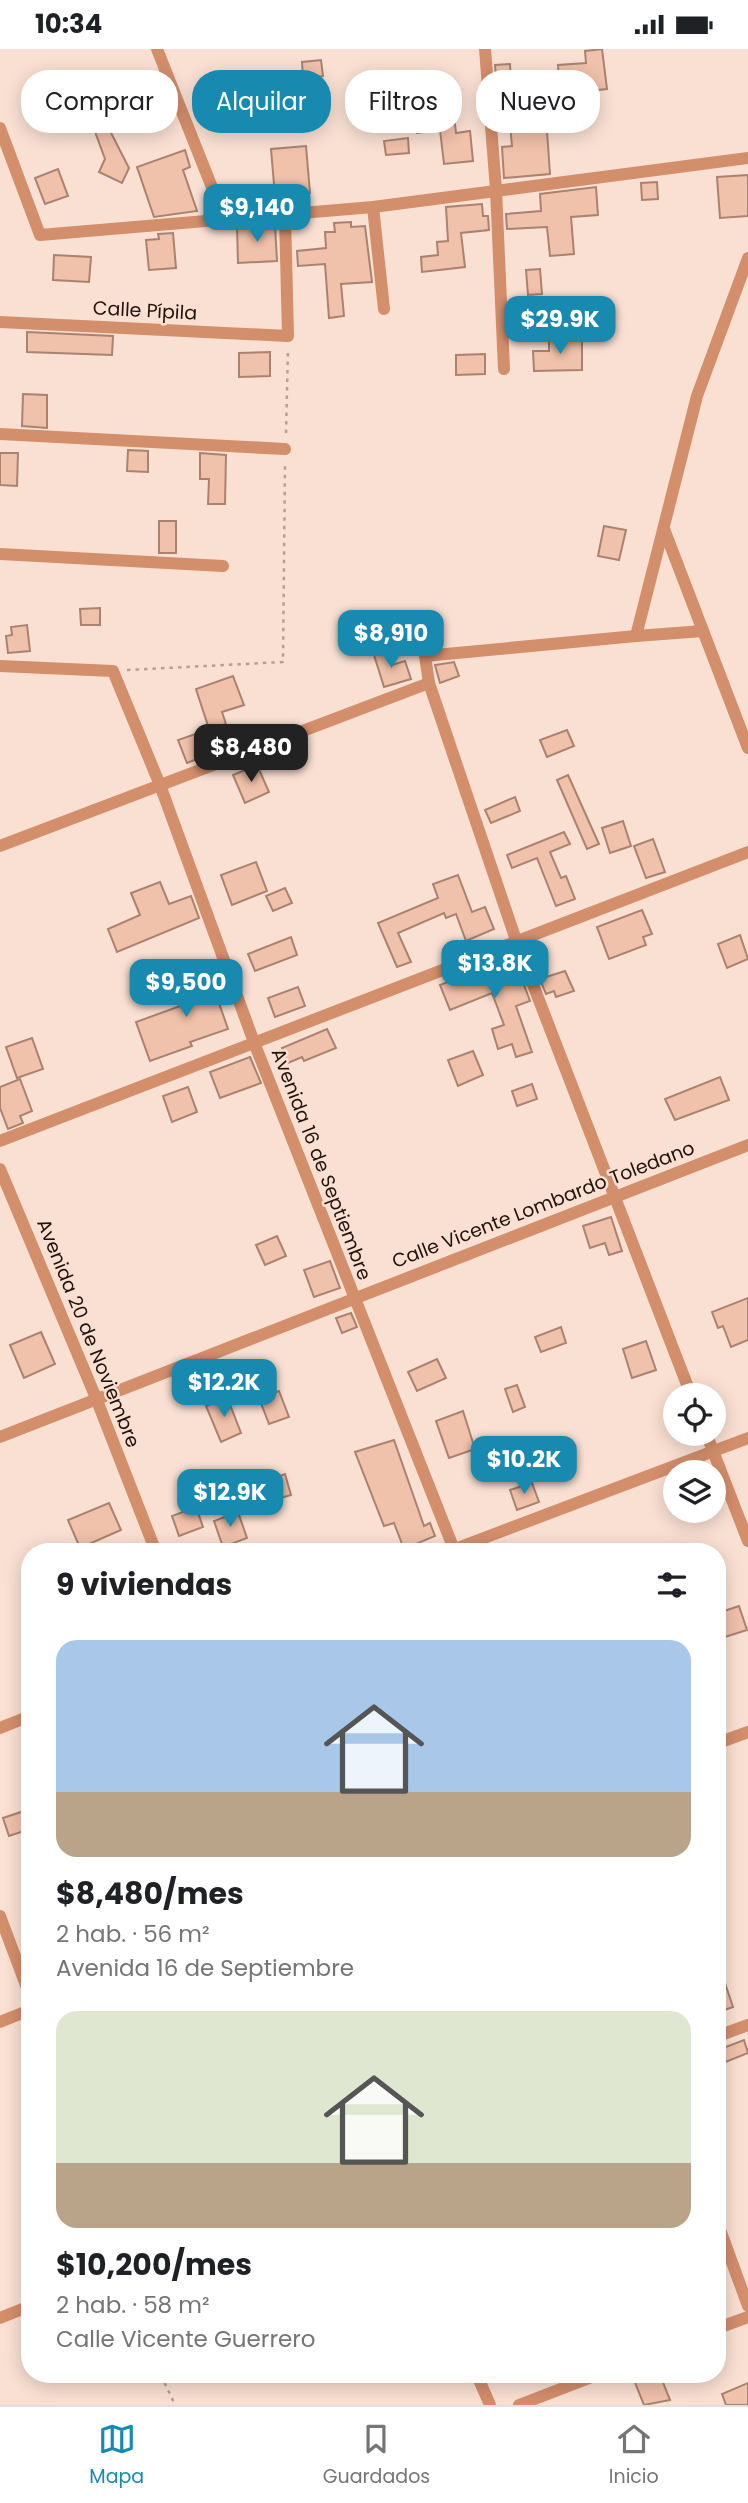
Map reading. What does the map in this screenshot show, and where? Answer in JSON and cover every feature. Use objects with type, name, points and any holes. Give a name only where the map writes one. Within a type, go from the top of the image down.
[{"type":"street","points":[[157,49],[225,220]]},
{"type":"street","points":[[485,49],[496,190],[504,369]]},
{"type":"street","points":[[0,128],[40,235],[373,207],[748,158]]},
{"type":"street","points":[[373,207],[384,309]]},
{"type":"street","points":[[285,215],[288,336]]},
{"type":"street","points":[[636,636],[697,396],[748,258]]},
{"type":"street","name":"Calle Pípila","points":[[0,323],[288,336]]},
{"type":"street","points":[[0,434],[285,449]]},
{"type":"street","points":[[664,529],[748,748]]},
{"type":"street","points":[[0,554],[223,566]]},
{"type":"street","points":[[686,1383],[517,943],[429,683],[425,656],[703,631]]},
{"type":"street","points":[[0,666],[113,671]]},
{"type":"street","name":"Avenida 16 de Septiembre","points":[[113,671],[160,785],[255,1045],[448,1543]]},
{"type":"street","points":[[0,846],[429,683]]},
{"type":"street","points":[[0,1141],[255,1045],[748,852]]},
{"type":"street","name":"Calle Vicente Lombardo Toledano","points":[[0,1437],[748,1145]]},
{"type":"street","name":"Avenida 20 de Noviembre","points":[[0,1169],[96,1398],[152,1543]]},
{"type":"street","points":[[472,1543],[748,1438]]},
{"type":"street","points":[[711,1446],[748,1541]]},
{"type":"street","points":[[0,1728],[21,1720]]},
{"type":"street","points":[[726,1740],[748,1732]]},
{"type":"street","points":[[0,1916],[21,1972]]},
{"type":"street","points":[[0,2022],[21,2014]]},
{"type":"street","points":[[726,2033],[748,2025]]},
{"type":"street","points":[[726,2246],[748,2306]]},
{"type":"street","points":[[0,2318],[21,2310]]},
{"type":"street","points":[[726,2325],[748,2316]]},
{"type":"street","points":[[480,2383],[490,2405]]},
{"type":"street","points":[[519,2405],[576,2383]]},
{"type":"path","points":[[113,671],[283,661],[288,336]]},
{"type":"path","points":[[165,2383],[175,2405]]},
{"type":"building","points":[[602,49],[607,89],[600,90],[600,70],[558,70],[558,65],[586,63],[585,51]]},
{"type":"building","points":[[321,60],[322,70],[302,70],[302,62]]},
{"type":"building","points":[[510,64],[510,70],[495,70],[495,65]]},
{"type":"building","points":[[470,131],[473,161],[444,164],[440,133]]},
{"type":"building","points":[[95,133],[111,133],[129,168],[122,183],[99,172],[105,159]]},
{"type":"building","points":[[511,133],[547,133],[550,174],[504,178],[502,147],[512,146]]},
{"type":"building","points":[[408,138],[409,153],[386,155],[384,141]]},
{"type":"building","points":[[306,146],[310,193],[275,196],[271,149]]},
{"type":"building","points":[[185,150],[190,167],[183,170],[197,211],[154,217],[137,167]]},
{"type":"building","points":[[58,169],[68,196],[45,204],[35,178]]},
{"type":"building","points":[[748,175],[748,216],[720,218],[717,177]]},
{"type":"building","points":[[657,182],[658,199],[642,200],[641,183]]},
{"type":"building","points":[[596,187],[598,215],[571,217],[574,254],[550,256],[547,227],[507,229],[506,214],[541,211],[540,194]]},
{"type":"building","points":[[482,204],[483,216],[488,216],[489,230],[461,233],[465,267],[422,272],[421,257],[438,255],[437,242],[448,241],[446,207]]},
{"type":"building","points":[[351,222],[351,227],[365,226],[372,282],[341,284],[344,316],[329,318],[325,264],[298,266],[297,251],[326,248],[325,232],[335,232],[334,223]]},
{"type":"building","points":[[275,225],[277,261],[238,263],[237,227]]},
{"type":"building","points":[[173,233],[176,268],[149,270],[146,240],[159,239],[158,234]]},
{"type":"building","points":[[54,255],[91,257],[89,282],[53,280]]},
{"type":"building","points":[[540,269],[542,294],[528,295],[526,270]]},
{"type":"building","points":[[27,332],[113,336],[112,355],[27,352]]},
{"type":"building","points":[[582,339],[582,370],[534,371],[533,351],[549,351],[549,340]]},
{"type":"building","points":[[270,352],[270,376],[239,377],[239,353]]},
{"type":"building","points":[[485,354],[485,374],[456,375],[456,355]]},
{"type":"building","points":[[23,394],[47,395],[47,428],[22,426]]},
{"type":"building","points":[[128,450],[148,451],[148,472],[127,471]]},
{"type":"building","points":[[0,453],[18,453],[17,486],[0,485]]},
{"type":"building","points":[[200,453],[226,455],[225,504],[208,504],[209,479],[200,479]]},
{"type":"building","points":[[159,521],[176,521],[176,553],[159,553]]},
{"type":"building","points":[[604,526],[626,530],[619,560],[598,556]]},
{"type":"building","points":[[100,608],[100,625],[81,625],[80,609]]},
{"type":"building","points":[[27,625],[30,651],[8,653],[6,636],[12,635],[11,627]]},
{"type":"building","points":[[387,651],[392,665],[405,661],[411,679],[384,687],[374,655]]},
{"type":"building","points":[[454,662],[459,676],[440,683],[435,665]]},
{"type":"building","points":[[233,676],[244,705],[222,712],[226,724],[209,729],[196,689]]},
{"type":"building","points":[[207,730],[215,752],[187,763],[178,740]]},
{"type":"building","points":[[567,730],[574,746],[547,757],[540,740]]},
{"type":"building","points":[[257,765],[269,792],[245,803],[233,775]]},
{"type":"building","points":[[568,775],[599,844],[587,849],[557,780]]},
{"type":"building","points":[[515,797],[520,811],[491,823],[485,810]]},
{"type":"building","points":[[623,821],[631,846],[610,853],[602,828]]},
{"type":"building","points":[[564,832],[570,844],[550,852],[561,878],[566,876],[575,899],[556,906],[537,858],[512,868],[507,855]]},
{"type":"building","points":[[653,839],[665,872],[646,878],[634,846]]},
{"type":"building","points":[[256,862],[267,891],[232,905],[221,875]]},
{"type":"building","points":[[458,875],[472,912],[485,907],[494,929],[466,941],[456,914],[446,918],[444,913],[398,933],[411,962],[397,967],[378,923],[438,898],[433,884]]},
{"type":"building","points":[[160,882],[169,904],[191,896],[199,918],[117,952],[108,929],[140,915],[131,893]]},
{"type":"building","points":[[285,888],[292,903],[273,911],[266,896]]},
{"type":"building","points":[[642,910],[652,934],[643,937],[646,945],[609,959],[597,927]]},
{"type":"building","points":[[740,935],[748,959],[727,968],[718,944]]},
{"type":"building","points":[[291,937],[297,955],[255,971],[248,954]]},
{"type":"building","points":[[513,956],[530,1001],[516,1006],[532,1052],[516,1057],[512,1044],[498,1049],[492,1029],[504,1025],[492,993],[450,1010],[440,985]]},
{"type":"building","points":[[565,971],[574,991],[556,997],[554,991],[546,994],[540,979]]},
{"type":"building","points":[[216,972],[226,1001],[219,1003],[228,1029],[190,1042],[192,1046],[150,1061],[136,1022],[186,1004],[179,984]]},
{"type":"building","points":[[298,987],[305,1006],[275,1017],[268,998]]},
{"type":"building","points":[[327,1029],[336,1048],[304,1061],[302,1057],[288,1063],[282,1048]]},
{"type":"building","points":[[32,1038],[43,1069],[17,1078],[6,1047]]},
{"type":"building","points":[[473,1051],[483,1075],[458,1086],[448,1060]]},
{"type":"building","points":[[250,1057],[261,1083],[220,1098],[210,1072]]},
{"type":"building","points":[[720,1077],[729,1100],[675,1120],[665,1099]]},
{"type":"building","points":[[20,1079],[32,1111],[20,1116],[23,1123],[8,1129],[0,1108],[0,1087]]},
{"type":"building","points":[[532,1084],[537,1099],[517,1106],[512,1091]]},
{"type":"building","points":[[188,1087],[197,1112],[172,1122],[163,1096]]},
{"type":"building","points":[[611,1217],[622,1251],[609,1255],[605,1243],[590,1248],[583,1226]]},
{"type":"building","points":[[277,1236],[286,1256],[265,1265],[256,1245]]},
{"type":"building","points":[[330,1261],[340,1288],[314,1297],[304,1270]]},
{"type":"building","points":[[748,1298],[748,1340],[731,1347],[723,1326],[718,1328],[712,1312]]},
{"type":"building","points":[[351,1313],[357,1327],[342,1333],[336,1318]]},
{"type":"building","points":[[561,1327],[566,1343],[541,1352],[535,1337]]},
{"type":"building","points":[[41,1332],[55,1364],[24,1378],[10,1345]]},
{"type":"building","points":[[646,1341],[656,1370],[632,1378],[623,1349]]},
{"type":"building","points":[[437,1359],[446,1378],[417,1391],[408,1372]]},
{"type":"building","points":[[517,1385],[525,1407],[513,1412],[505,1389]]},
{"type":"building","points":[[279,1391],[289,1417],[269,1424],[259,1398]]},
{"type":"building","points":[[227,1397],[241,1433],[221,1442],[206,1406]]},
{"type":"building","points":[[463,1411],[475,1449],[449,1458],[436,1421]]},
{"type":"building","points":[[394,1440],[424,1526],[430,1523],[435,1536],[418,1543],[402,1543],[394,1523],[384,1526],[355,1452]]},
{"type":"building","points":[[285,1474],[291,1495],[277,1499],[271,1479]]},
{"type":"building","points":[[532,1483],[539,1502],[517,1510],[510,1490]]},
{"type":"building","points":[[109,1503],[121,1530],[91,1543],[78,1543],[68,1520]]},
{"type":"building","points":[[196,1507],[203,1527],[179,1536],[172,1516]]},
{"type":"building","points":[[238,1512],[247,1538],[234,1543],[222,1543],[214,1521]]},
{"type":"building","points":[[739,1606],[747,1630],[726,1637],[726,1610]]},
{"type":"building","points":[[21,1812],[21,1832],[9,1836],[3,1818]]},
{"type":"building","points":[[726,1986],[733,2007],[726,2009]]},
{"type":"building","points":[[744,2040],[748,2053],[726,2062],[726,2047]]},
{"type":"building","points":[[635,2383],[663,2383],[670,2400],[644,2405]]},
{"type":"building","points":[[748,2383],[748,2405],[726,2405],[722,2394]]}]
